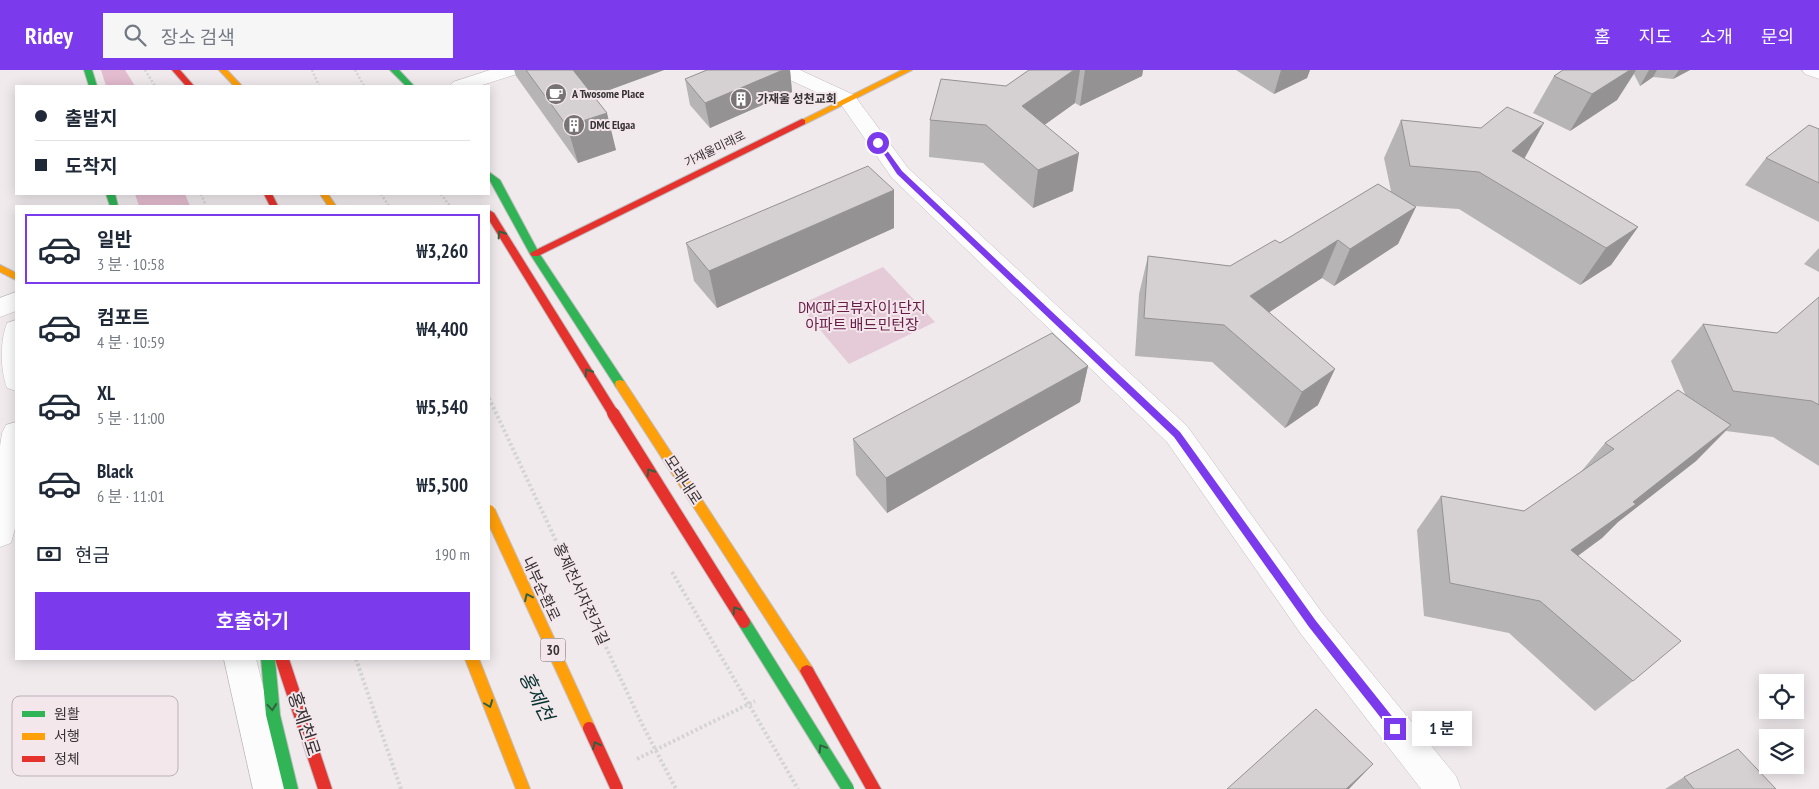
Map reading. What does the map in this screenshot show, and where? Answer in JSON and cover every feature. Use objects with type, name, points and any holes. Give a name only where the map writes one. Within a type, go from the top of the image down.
[{"type":"main road","points":[[88,70],[94,85]]},
{"type":"main road","points":[[176,70],[189,85]]},
{"type":"main road","points":[[223,70],[237,85]]},
{"type":"main road","points":[[394,70],[410,85]]},
{"type":"main road","points":[[402,70],[410,85]]},
{"type":"main road","points":[[406,70],[411,85]]},
{"type":"main road","name":"가재울미래로","points":[[535,254],[908,70]]},
{"type":"main road","name":"모래내로","points":[[490,176],[495,180],[535,254],[809,673],[874,789]]},
{"type":"main road","points":[[490,215],[848,789]]},
{"type":"main road","points":[[0,268],[15,276]]},
{"type":"main road","name":"내부순환로","points":[[490,513],[617,789]]},
{"type":"main road","points":[[268,660],[273,715],[291,789]]},
{"type":"main road","name":"홍제천로","points":[[282,660],[325,789]]},
{"type":"main road","points":[[472,660],[523,789]]},
{"type":"street","points":[[463,85],[510,70]]},
{"type":"street","points":[[784,70],[847,99],[900,172],[1177,434],[1312,624],[1442,789]]},
{"type":"street","points":[[1812,70],[1819,73]]},
{"type":"street","points":[[0,308],[15,300]]},
{"type":"street","points":[[15,332],[7,355],[15,378]]},
{"type":"street","points":[[0,534],[15,439]]},
{"type":"street","points":[[240,660],[271,789]]},
{"type":"path","points":[[312,70],[319,85]]},
{"type":"path","points":[[355,70],[363,85]]},
{"type":"path","name":"홍제천서자전거길","points":[[490,400],[642,724],[676,789]]},
{"type":"path","points":[[356,660],[401,789]]},
{"type":"path","points":[[628,763],[758,699]]},
{"type":"green space","name":"DMC파크뷰자이1단지 아파트 배드민턴장","points":[[883,267],[935,322],[849,364],[799,305]]},
{"type":"shaded area","points":[[101,70],[125,70],[134,85],[106,85]]},
{"type":"shaded area","points":[[135,195],[185,195],[190,205],[139,205]]},
{"type":"pier","points":[[156,70],[256,70],[269,85],[164,85]]},
{"type":"pier","points":[[233,195],[355,195],[362,205],[239,205]]},
{"type":"pier","points":[[490,478],[632,789],[508,789],[449,660],[490,660]]},
{"type":"building","points":[[526,70],[573,70],[607,113],[567,126]]},
{"type":"building","points":[[707,70],[783,70],[705,103],[685,79]]},
{"type":"building","points":[[1029,70],[1074,70],[1022,106],[1079,153],[1038,170],[986,125],[930,120],[941,79],[1006,86]]},
{"type":"building","points":[[1563,70],[1630,70],[1592,94],[1554,76]]},
{"type":"building","points":[[1507,107],[1544,123],[1512,151],[1638,227],[1606,248],[1479,172],[1410,166],[1401,120],[1481,128]]},
{"type":"building","points":[[1809,125],[1819,129],[1819,183],[1766,158]]},
{"type":"building","points":[[868,166],[894,190],[709,271],[686,243]]},
{"type":"building","points":[[1378,184],[1416,207],[1350,249],[1338,240],[1250,296],[1335,369],[1302,392],[1224,325],[1144,318],[1148,256],[1230,266],[1275,240],[1280,243]]},
{"type":"building","points":[[1819,297],[1819,405],[1812,401],[1733,391],[1703,324],[1777,333]]},
{"type":"building","points":[[1052,333],[1088,366],[886,478],[853,439]]},
{"type":"building","points":[[1678,390],[1731,425],[1633,502],[1636,504],[1571,550],[1681,641],[1633,681],[1540,601],[1450,583],[1441,496],[1524,511],[1614,449],[1605,443]]},
{"type":"building","points":[[1316,709],[1373,764],[1346,789],[1227,789]]},
{"type":"building","points":[[1738,749],[1759,771],[1759,774],[1762,774],[1776,789],[1694,789],[1684,777]]},
{"type":"traffic: fast","points":[[88,70],[93,85]]},
{"type":"traffic: fast","points":[[394,70],[409,85]]},
{"type":"traffic: fast","points":[[490,176],[495,180],[535,254],[620,384]]},
{"type":"traffic: fast","points":[[111,195],[114,205]]},
{"type":"traffic: fast","points":[[744,622],[848,789]]},
{"type":"traffic: fast","points":[[268,660],[273,715],[291,789]]},
{"type":"traffic: slow","points":[[223,70],[237,85]]},
{"type":"traffic: slow","points":[[802,122],[908,70]]},
{"type":"traffic: slow","points":[[325,195],[331,205]]},
{"type":"traffic: slow","points":[[0,268],[15,276]]},
{"type":"traffic: slow","points":[[620,384],[807,671]]},
{"type":"traffic: slow","points":[[490,513],[589,728]]},
{"type":"traffic: slow","points":[[472,660],[523,789]]},
{"type":"traffic: jam","points":[[176,70],[189,85]]},
{"type":"traffic: jam","points":[[535,254],[802,122]]},
{"type":"traffic: jam","points":[[268,195],[274,205]]},
{"type":"traffic: jam","points":[[490,215],[613,413]]},
{"type":"traffic: jam","points":[[613,413],[744,622]]},
{"type":"traffic: jam","points":[[282,660],[325,789]]},
{"type":"traffic: jam","points":[[807,671],[874,789]]},
{"type":"traffic: jam","points":[[589,728],[617,789]]},
{"type":"place","name":"A Twosome Place","points":[[556,94]]},
{"type":"place","name":"가재울 성천교회","points":[[741,99]]},
{"type":"place","name":"DMC Elgaa","points":[[574,125]]},
{"type":"route","points":[[878,143],[900,172],[1035,302],[1177,434],[1312,624],[1395,729]]},
{"type":"water label","name":"홍제천","points":[[537,696]]}]
